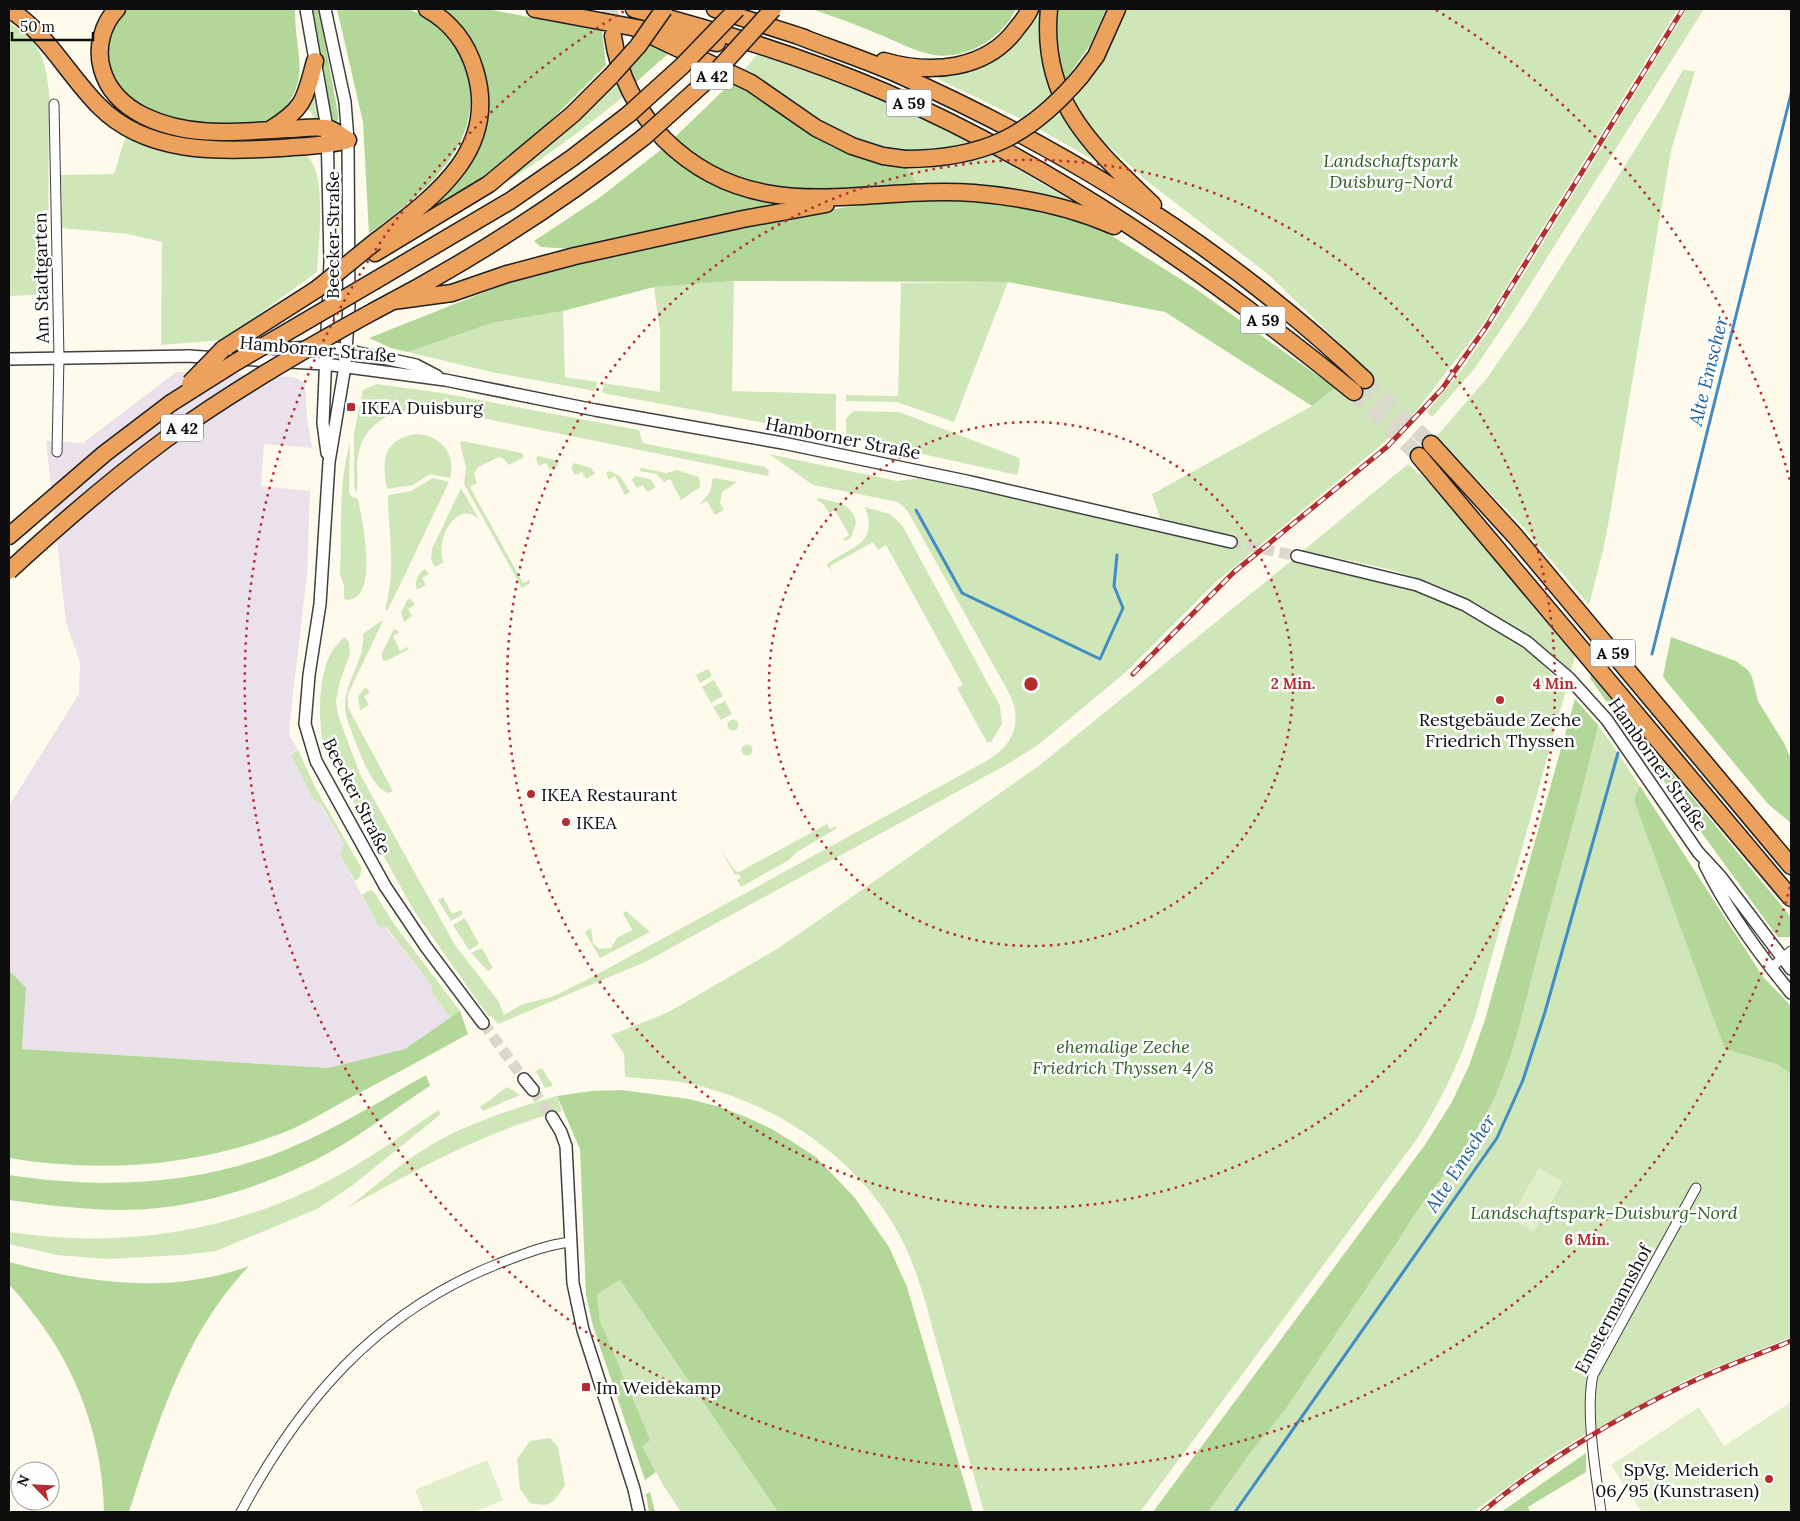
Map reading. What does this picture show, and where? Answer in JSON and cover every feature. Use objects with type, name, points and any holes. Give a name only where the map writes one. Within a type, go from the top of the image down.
[{"type":"highway","points":[[117,9],[105,26],[100,43],[100,64],[105,80],[115,95],[134,111],[160,124],[206,133],[326,128],[348,140]]},
{"type":"highway","points":[[171,403],[224,349],[317,290],[375,247],[431,199],[450,180],[476,135],[481,109],[478,79],[471,56],[460,36],[446,20],[427,9]]},
{"type":"highway","points":[[535,9],[793,56]]},
{"type":"highway","name":"A 59","points":[[634,9],[688,23],[793,56],[885,92],[946,121],[1072,189],[1169,252],[1359,386],[1322,341],[1262,291],[1184,235],[1083,169],[1012,130],[894,72],[796,35],[715,9]]},
{"type":"highway","points":[[375,247],[489,184],[574,114],[638,46],[664,9]]},
{"type":"highway","name":"A 42","points":[[9,536],[104,454],[171,403],[236,362],[510,201],[572,158],[629,114],[688,60],[737,9]]},
{"type":"highway","name":"A 42","points":[[9,571],[92,498],[168,438],[243,387],[525,224],[589,180],[644,137],[714,74],[773,9]]},
{"type":"highway","points":[[796,35],[892,63],[937,69],[964,64],[991,54],[1010,38],[1030,9]]},
{"type":"highway","points":[[1049,9],[1048,46],[1052,71],[1058,90],[1070,112],[1097,148],[1184,235]]},
{"type":"highway","points":[[635,28],[751,83],[816,128],[852,146],[883,156],[905,159],[938,159],[970,153],[1000,143],[1021,131],[1044,114],[1065,95],[1096,56],[1117,9]]},
{"type":"highway","points":[[9,10],[20,16],[54,50],[99,107],[114,120],[153,140],[178,146],[209,150],[327,146],[348,140]]},
{"type":"highway","points":[[613,36],[615,51],[629,90],[649,124],[675,149],[700,168],[729,183],[767,193],[804,197],[858,198],[974,193],[1036,202],[1091,216],[1169,252]]},
{"type":"highway","points":[[269,130],[290,117],[300,106],[305,97],[315,61]]},
{"type":"highway","points":[[393,301],[452,293],[506,274],[575,256],[744,219],[858,198]]},
{"type":"highway","name":"A 59","points":[[1431,444],[1515,536],[1791,866]]},
{"type":"highway","name":"A 59","points":[[1418,456],[1791,898]]},
{"type":"street","name":"Beecker Straße","points":[[306,9],[326,128],[327,146],[330,261],[323,423],[329,462]]},
{"type":"street","name":"Beecker Straße","points":[[325,9],[345,102],[351,247],[347,349],[329,462],[320,604],[309,675],[305,724],[316,761],[354,832],[404,916],[483,1022]]},
{"type":"street","name":"Am Stadtgarten","points":[[54,104],[59,358],[57,452]]},
{"type":"street","name":"Hamborner Straße","points":[[9,359],[186,356],[326,346],[416,365],[445,380]]},
{"type":"street","name":"Hamborner Straße","points":[[186,356],[325,364],[445,380],[576,406],[783,443],[971,482],[1231,542]]},
{"type":"street","name":"Hamborner Straße","points":[[1298,556],[1417,584],[1465,605],[1527,642],[1586,694],[1626,747],[1698,852],[1715,886],[1791,993]]},
{"type":"street","name":"Hamborner Straße","points":[[1698,852],[1787,954],[1791,969]]},
{"type":"street","points":[[1772,967],[1787,954]]},
{"type":"street","points":[[524,1079],[533,1090]]},
{"type":"street","points":[[552,1117],[562,1132],[566,1146],[573,1283],[583,1330],[634,1489],[639,1512]]},
{"type":"street","name":"Emstermannshof","points":[[1601,1512],[1593,1448],[1590,1389],[1594,1375],[1696,1188]]},
{"type":"street","points":[[241,1512],[267,1464],[301,1414],[353,1356],[391,1323],[431,1296],[482,1271],[547,1245],[571,1242]]},
{"type":"shaded area","points":[[176,372],[294,377],[305,383],[307,417],[312,448],[264,444],[261,486],[310,491],[307,575],[289,728],[290,737],[298,750],[291,754],[344,844],[340,855],[377,924],[385,927],[432,986],[431,991],[450,1018],[405,1049],[328,1068],[22,1049],[26,988],[9,970],[9,806],[79,694],[80,662],[66,623],[46,441],[83,443]]},
{"type":"green space","points":[[122,9],[295,9],[300,68],[294,92],[274,121],[214,127],[183,123],[137,105],[119,90],[106,63],[109,27]]},
{"type":"green space","points":[[312,9],[319,9],[338,114],[338,120],[335,122],[331,121]]},
{"type":"green space","points":[[337,9],[408,9],[425,17],[440,28],[453,43],[462,59],[470,88],[469,114],[462,138],[449,161],[412,200],[369,234],[363,122]]},
{"type":"green space","points":[[440,9],[487,9],[602,31],[606,65],[533,138],[485,175],[420,218],[419,216],[448,192],[466,170],[480,143],[485,122],[487,100],[485,78],[480,57],[470,38],[457,22]]},
{"type":"green space","points":[[811,9],[1016,9],[1010,20],[993,38],[971,50],[946,56],[921,52],[857,25]]},
{"type":"green space","points":[[1036,9],[1040,9],[1040,53],[1051,95],[1021,119],[938,79],[940,75],[971,69],[998,56],[1020,37]]},
{"type":"green space","points":[[1058,9],[1106,9],[1090,45],[1064,82],[1057,46]]},
{"type":"green space","name":"Landschaftspark Duisburg-Nord","points":[[1127,9],[1678,9],[1482,326],[1417,410],[1380,446],[1217,581],[1126,672],[1038,745],[1006,765],[645,962],[498,1024],[491,1016],[489,1017],[414,911],[325,750],[320,714],[323,675],[331,653],[344,637],[349,642],[350,654],[340,681],[336,701],[338,715],[360,774],[455,945],[499,1002],[504,1015],[523,1004],[552,997],[596,975],[990,759],[1005,746],[1014,731],[1014,705],[1010,695],[907,510],[898,502],[813,485],[769,454],[897,481],[921,478],[1226,547],[1237,537],[1160,518],[1152,494],[1312,406],[1335,388],[1347,398],[1370,373],[1269,275],[1147,181],[1087,124],[1073,101],[1105,56]]},
{"type":"green space","points":[[1687,9],[1704,9],[1514,310],[1475,368],[1432,417],[1427,412],[1461,371],[1490,329]]},
{"type":"green space","points":[[9,23],[35,44],[46,70],[49,92],[48,294],[9,296]]},
{"type":"green space","points":[[649,44],[669,53],[634,84],[628,69]]},
{"type":"green space","points":[[757,55],[790,63],[881,98],[970,143],[936,151],[905,151],[876,147],[848,137],[822,124],[742,72]]},
{"type":"green space","points":[[1683,70],[1695,71],[1671,151],[1610,514],[1589,605],[1523,527],[1436,437],[1487,378],[1528,319],[1660,110]]},
{"type":"green space","points":[[733,81],[820,141],[855,156],[905,168],[920,186],[837,190],[781,188],[754,183],[728,175],[703,162],[673,139]]},
{"type":"green space","points":[[616,82],[623,97],[600,116],[528,168],[427,231],[426,229]]},
{"type":"green space","points":[[315,91],[319,121],[315,121],[311,112],[304,107]]},
{"type":"green space","points":[[1061,112],[1099,159],[1097,162],[1039,129]]},
{"type":"green space","points":[[126,135],[307,156],[314,165],[320,193],[317,272],[223,340],[161,345],[162,242],[128,234],[61,228],[60,175],[114,174]]},
{"type":"green space","points":[[662,149],[677,162],[706,181],[736,193],[789,204],[574,249],[541,247],[534,241],[599,198]]},
{"type":"green space","points":[[992,155],[1070,200],[1066,203],[920,186],[905,168],[949,166]]},
{"type":"green space","points":[[972,197],[1064,215],[1104,231],[1193,287],[1335,388],[1312,406],[1165,312],[1008,282],[734,281],[654,287],[563,311],[492,323],[408,352],[391,348],[369,338],[505,284],[596,258],[756,223],[834,209],[876,203]]},
{"type":"green space","points":[[734,281],[732,391],[836,394],[836,436],[602,393],[604,383],[660,392],[660,331],[654,287]]},
{"type":"green space","points":[[1008,282],[954,422],[897,402],[846,401],[846,395],[898,396],[901,283]]},
{"type":"green space","points":[[563,311],[565,377],[597,382],[595,391],[491,372],[408,352],[492,323]]},
{"type":"green space","points":[[377,384],[442,393],[639,430],[642,442],[647,444],[765,467],[769,471],[768,476],[437,409],[423,409],[396,413],[384,418],[366,436],[360,448],[357,463],[358,483],[356,493],[354,488],[354,433],[363,390]]},
{"type":"green space","points":[[854,411],[899,412],[1019,458],[1020,464],[1017,475],[846,437],[846,418]]},
{"type":"green space","points":[[415,434],[432,437],[444,447],[451,461],[450,478],[430,474],[413,485],[387,489],[385,461],[390,447],[396,441]]},
{"type":"green space","points":[[462,441],[522,453],[524,457],[509,465],[504,459],[499,457],[478,467],[474,474],[477,483],[470,487],[523,583],[530,580],[530,583],[522,588],[464,484],[466,468],[460,443]]},
{"type":"green space","points":[[350,443],[349,493],[352,497],[358,499],[365,539],[366,572],[364,585],[358,595],[349,600],[344,599],[344,585],[340,575],[342,491]]},
{"type":"green space","points":[[538,456],[556,460],[559,465],[550,470],[546,463],[539,466],[536,459]]},
{"type":"green space","points":[[574,463],[591,468],[595,474],[586,479],[582,472],[575,475],[571,468]]},
{"type":"green space","points":[[1408,464],[1433,486],[1575,656],[1571,671],[1504,620],[1449,590],[1398,572],[1303,551]]},
{"type":"green space","points":[[641,468],[666,473],[677,470],[699,477],[700,487],[681,500],[670,479],[664,482],[656,474],[639,471]]},
{"type":"green space","points":[[609,471],[620,476],[630,492],[625,495],[615,476],[609,480],[606,473]]},
{"type":"green space","points":[[635,476],[650,479],[656,487],[647,492],[643,485],[637,488],[632,480]]},
{"type":"green space","points":[[433,478],[449,482],[388,610],[385,609],[391,579],[388,495],[411,491]]},
{"type":"green space","points":[[713,478],[737,482],[722,492],[720,503],[724,510],[715,515],[707,501],[700,504],[710,492]]},
{"type":"green space","points":[[461,488],[479,519],[470,514],[462,514],[455,518],[449,525],[442,544],[444,562],[435,567],[431,560],[432,549]]},
{"type":"green space","points":[[818,498],[842,504],[851,511],[856,523],[851,538],[844,541],[843,539],[849,535],[835,510],[829,513],[823,504],[817,500]]},
{"type":"green space","points":[[865,507],[890,514],[902,525],[1000,706],[1002,724],[991,742],[987,742],[957,688],[963,685],[886,545],[878,550],[873,542],[830,566],[832,573],[827,565],[865,538],[868,531],[868,520]]},
{"type":"green space","name":"ehemalige Zeche Friedrich Thyssen 4/8","points":[[1291,561],[1408,587],[1451,604],[1489,625],[1533,654],[1566,690],[1475,1017],[1450,1080],[1417,1139],[1140,1512],[984,1512],[915,1269],[888,1215],[868,1189],[845,1165],[819,1143],[792,1125],[762,1109],[732,1096],[700,1086],[672,1081],[625,1077],[624,1054],[611,1035],[664,1014],[681,1005],[777,949],[829,913],[1040,765]]},
{"type":"green space","points":[[425,569],[429,574],[422,578],[426,585],[417,590],[417,578]]},
{"type":"green space","points":[[411,599],[415,605],[408,609],[412,616],[404,622],[401,613],[407,600]]},
{"type":"green space","points":[[383,621],[348,694],[348,707],[393,791],[388,793],[381,789],[374,781],[362,759],[346,716],[345,705],[349,684],[363,645],[363,634]]},
{"type":"green space","points":[[394,629],[400,632],[393,636],[400,651],[407,647],[409,649],[386,661],[382,659],[382,653]]},
{"type":"green space","points":[[1671,637],[1736,661],[1748,670],[1752,677],[1758,701],[1784,743],[1791,759],[1791,823],[1768,804],[1666,681],[1663,676]]},
{"type":"green space","points":[[708,669],[712,676],[700,683],[696,675]]},
{"type":"green space","points":[[1591,675],[1791,917],[1791,937],[1778,937],[1774,932],[1610,707],[1590,678]]},
{"type":"green space","points":[[714,680],[723,696],[711,703],[702,687]]},
{"type":"green space","points":[[366,687],[370,693],[364,696],[369,705],[360,710],[358,696]]},
{"type":"green space","name":"Landschaftspark-Duisburg-Nord","points":[[1575,699],[1598,725],[1618,753],[1763,977],[1791,1006],[1791,1337],[1688,1379],[1583,1436],[1550,1456],[1473,1512],[1153,1512],[1425,1145],[1452,1102],[1469,1066],[1485,1020]]},
{"type":"green space","points":[[1575,699],[1598,725],[1515,1042],[1502,1080],[1485,1116],[1463,1150],[1414,1216],[1287,1407],[1249,1454],[1208,1512],[1153,1512],[1425,1145],[1452,1102],[1469,1066],[1485,1020]]},
{"type":"green space","points":[[725,701],[732,714],[721,720],[713,707]]},
{"type":"green space","points":[[733,719],[739,725],[733,731],[727,725]]},
{"type":"green space","points":[[747,744],[753,750],[747,756],[741,750]]},
{"type":"green space","points":[[298,750],[316,789],[362,869],[359,878],[355,881],[340,855],[344,844],[321,804],[314,800],[291,755]]},
{"type":"green space","points":[[1640,786],[1763,977],[1791,1006],[1791,1074],[1777,1064],[1725,1049],[1634,800]]},
{"type":"green space","points":[[827,824],[830,829],[836,826],[837,828],[797,852],[789,860],[741,887],[737,880],[741,878],[739,874],[735,875],[717,844],[734,870],[739,872]]},
{"type":"green space","points":[[370,890],[374,892],[394,924],[460,1011],[450,1018],[431,991],[432,986],[386,927],[380,927],[377,924],[362,895]]},
{"type":"green space","points":[[443,897],[452,914],[461,910],[463,914],[451,921],[438,900]]},
{"type":"green space","points":[[626,911],[650,932],[600,958],[585,932],[591,928],[593,943],[599,949],[611,948],[617,938],[632,930],[623,913]]},
{"type":"green space","points":[[465,918],[479,944],[469,950],[453,925]]},
{"type":"green space","points":[[482,948],[493,968],[488,971],[471,953]]},
{"type":"green space","points":[[9,970],[26,988],[22,1049],[328,1068],[405,1049],[460,1011],[468,1034],[304,1123],[277,1135],[244,1146],[178,1160],[144,1164],[110,1166],[43,1163],[9,1158]]},
{"type":"green space","points":[[542,1068],[553,1086],[545,1088],[536,1071]]},
{"type":"green space","points":[[426,1075],[430,1086],[345,1144],[313,1161],[252,1187],[210,1199],[147,1209],[108,1210],[9,1200],[9,1175],[79,1182],[114,1183],[183,1177],[251,1162],[321,1134]]},
{"type":"green space","points":[[507,1087],[520,1095],[483,1111],[480,1107]]},
{"type":"green space","points":[[622,1090],[689,1099],[720,1107],[772,1129],[816,1157],[855,1198],[889,1247],[907,1287],[973,1512],[778,1512],[620,1280],[597,1294],[600,1321],[650,1440],[642,1446],[656,1472],[645,1480],[593,1326],[586,1295],[580,1149],[557,1096],[591,1091]]},
{"type":"green space","points":[[557,1096],[562,1111],[505,1130],[451,1153],[347,1208],[403,1164],[437,1141],[488,1118]]},
{"type":"green space","points":[[438,1110],[441,1114],[353,1185],[317,1209],[216,1251],[183,1255],[107,1259],[57,1255],[9,1244],[9,1232],[53,1237],[140,1236],[182,1231],[225,1221],[266,1208],[306,1192],[346,1171]]},
{"type":"green space","points":[[1539,1168],[1563,1182],[1534,1232],[1510,1218]]},
{"type":"green space","points":[[9,1262],[68,1276],[129,1283],[190,1281],[249,1266],[226,1293],[190,1351],[162,1414],[129,1512],[104,1512],[99,1460],[86,1409],[65,1361],[36,1317],[9,1285]]},
{"type":"green space","points":[[620,1280],[778,1512],[681,1512],[663,1485],[642,1446],[619,1371],[600,1321],[597,1294]]},
{"type":"green space","points":[[1791,1402],[1791,1512],[1642,1512],[1611,1465],[1699,1407],[1724,1446]]},
{"type":"green space","points":[[550,1438],[558,1447],[565,1485],[552,1502],[543,1505],[530,1503],[520,1489],[517,1459],[530,1441]]},
{"type":"green space","points":[[1586,1453],[1586,1472],[1528,1507],[1530,1512],[1501,1512]]},
{"type":"green space","points":[[487,1460],[503,1500],[474,1512],[424,1512],[415,1490]]},
{"type":"green space","points":[[650,1492],[655,1512],[649,1512],[646,1494]]},
{"type":"waterway","name":"Alte Emscher","points":[[1652,654],[1791,94]]},
{"type":"waterway","points":[[916,510],[962,593],[1100,659],[1123,608],[1114,586],[1117,555]]},
{"type":"waterway","name":"Alte Emscher","points":[[1235,1512],[1497,1138],[1523,1080],[1545,1012],[1618,753]]},
{"type":"tunnel","points":[[610,9],[613,36]]},
{"type":"tunnel","points":[[1365,380],[1431,444]]},
{"type":"tunnel","points":[[1354,392],[1419,456]]},
{"type":"tunnel","points":[[1231,542],[1297,556]]},
{"type":"tunnel","points":[[483,1023],[524,1079]]},
{"type":"tunnel","points":[[533,1090],[552,1117]]},
{"type":"railway","points":[[1133,674],[1234,572],[1388,446],[1442,389],[1486,327],[1683,9]]},
{"type":"railway","points":[[1482,1512],[1555,1458],[1635,1410],[1701,1377],[1791,1341]]},
{"type":"place","name":"IKEA Duisburg","points":[[351,407]]},
{"type":"place","name":"Restgebäude Zeche Friedrich Thyssen","points":[[1500,700]]},
{"type":"place","name":"IKEA Restaurant","points":[[531,794]]},
{"type":"place","name":"IKEA","points":[[566,822]]},
{"type":"place","name":"Im Weidekamp","points":[[586,1387]]},
{"type":"place","name":"SpVg. Meiderich 06/95 (Kunstrasen)","points":[[1769,1479]]}]
